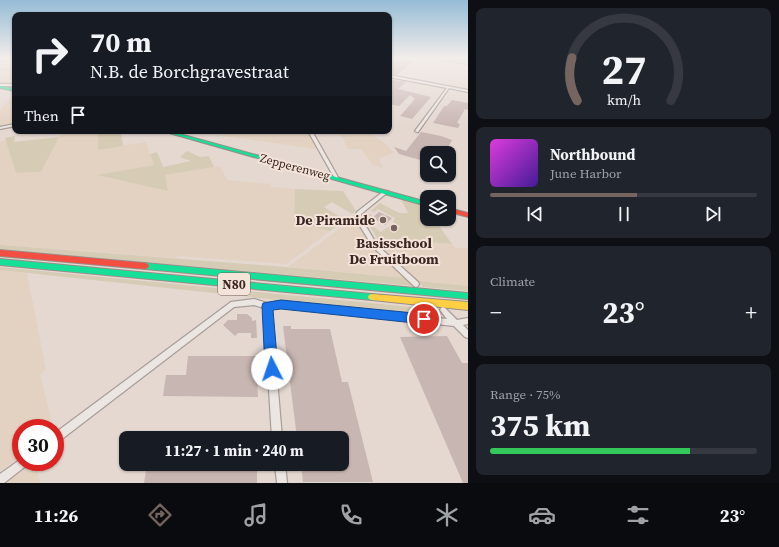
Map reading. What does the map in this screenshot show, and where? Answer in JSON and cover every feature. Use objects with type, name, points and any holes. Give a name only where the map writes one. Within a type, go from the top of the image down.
[{"type":"main road","points":[[0,86],[12,89]]},
{"type":"main road","name":"Zepperenweg","points":[[175,134],[420,202]]},
{"type":"main road","points":[[456,212],[468,215]]},
{"type":"main road","name":"N80","points":[[0,253],[468,296]]},
{"type":"main road","name":"N80","points":[[0,262],[468,306]]},
{"type":"street","points":[[419,82],[468,91]]},
{"type":"street","points":[[0,86],[12,85]]},
{"type":"street","points":[[417,131],[449,87]]},
{"type":"street","points":[[0,128],[12,126]]},
{"type":"street","points":[[312,134],[337,179]]},
{"type":"street","points":[[386,192],[359,213],[358,218],[375,246],[416,284]]},
{"type":"street","points":[[64,432],[233,304],[254,302],[267,306],[281,304],[456,323],[468,321]]},
{"type":"street","points":[[267,306],[276,431]]},
{"type":"street","points":[[442,310],[468,335]]},
{"type":"street","points":[[0,480],[12,471]]},
{"type":"street","points":[[281,471],[282,483]]},
{"type":"shaded area","points":[[0,82],[12,82],[12,84],[0,84]]},
{"type":"shaded area","points":[[10,98],[12,98],[12,126],[0,128],[0,111]]},
{"type":"shaded area","points":[[60,134],[98,134],[98,149],[146,142],[154,165],[98,175],[168,191],[164,175],[220,166],[227,180],[271,184],[271,187],[295,189],[294,222],[330,231],[285,264],[177,256],[176,258],[0,245],[0,142],[7,140],[16,173],[41,172]]},
{"type":"shaded area","points":[[98,134],[121,134],[123,146],[98,150]]},
{"type":"shaded area","points":[[209,134],[309,134],[317,149]]},
{"type":"shaded area","points":[[339,134],[371,134],[386,144],[394,153],[379,158],[383,168],[373,165],[361,149],[348,149],[344,142],[346,142]]},
{"type":"shaded area","points":[[15,136],[14,142],[59,137],[41,172],[16,173],[5,138]]},
{"type":"shaded area","points":[[187,151],[200,157],[209,156],[214,167],[165,175],[168,191],[97,175],[154,165],[150,154],[157,152],[163,167],[191,161],[180,157]]},
{"type":"shaded area","points":[[295,189],[343,191],[356,211],[352,214],[332,202],[324,207],[345,220],[330,231],[294,222]]},
{"type":"shaded area","points":[[401,199],[420,204],[420,226],[439,226],[452,244],[377,238],[364,216],[367,213],[372,215],[369,224],[381,232],[391,225],[397,229],[400,226],[393,222],[395,218],[378,209],[374,212],[371,211],[380,203],[399,213],[408,213]]},
{"type":"shaded area","points":[[354,218],[370,244],[404,278],[288,267]]},
{"type":"shaded area","points":[[374,238],[452,244],[456,248],[468,248],[468,286],[418,281],[387,253]]},
{"type":"shaded area","points":[[0,245],[286,267],[404,278],[413,286],[0,249]]},
{"type":"shaded area","points":[[0,267],[432,309],[434,312],[432,316],[408,314],[0,270]]},
{"type":"shaded area","points":[[0,270],[27,273],[46,370],[40,374],[51,419],[12,419],[12,462],[0,471]]},
{"type":"shaded area","points":[[418,281],[468,286],[468,291],[423,287]]},
{"type":"shaded area","points":[[16,471],[38,471],[40,483],[0,483]]},
{"type":"building","points":[[392,82],[406,82],[398,89],[431,97],[412,119],[400,116],[415,99],[410,95],[399,106],[392,105]]},
{"type":"building","points":[[452,100],[468,103],[468,110],[465,109],[457,123],[460,124],[458,128],[433,123],[444,106],[447,106]]},
{"type":"building","points":[[421,132],[452,140],[449,146],[420,146],[420,160],[399,154],[394,147],[406,151]]},
{"type":"building","name":"De Piramide","points":[[379,212],[392,218],[385,225],[372,218]]},
{"type":"building","points":[[237,314],[247,314],[252,318],[252,321],[256,320],[257,338],[251,338],[251,333],[238,333],[235,336],[223,325],[228,320],[237,320]]},
{"type":"building","points":[[283,326],[291,326],[291,329],[330,329],[342,382],[348,382],[373,482],[303,482],[302,471],[349,471],[349,431],[296,431]]},
{"type":"building","points":[[447,336],[462,363],[468,363],[468,483],[463,483],[400,337]]},
{"type":"building","points":[[188,356],[256,356],[258,397],[163,396],[166,375],[186,375]]},
{"type":"building","points":[[146,471],[257,471],[257,483],[144,483]]},
{"type":"traffic: fast","points":[[0,87],[12,89]]},
{"type":"traffic: fast","points":[[175,134],[420,202]]},
{"type":"traffic: fast","points":[[0,262],[372,297]]},
{"type":"traffic: fast","points":[[145,266],[468,296]]},
{"type":"traffic: slow","points":[[372,297],[468,306]]},
{"type":"traffic: jam","points":[[456,212],[468,215]]},
{"type":"traffic: jam","points":[[0,253],[145,266]]},
{"type":"place","name":"De Piramide","points":[[383,220]]},
{"type":"place","name":"Basisschool De Fruitboom","points":[[394,228]]},
{"type":"route","points":[[272,369],[267,306],[281,304],[424,319]]}]
